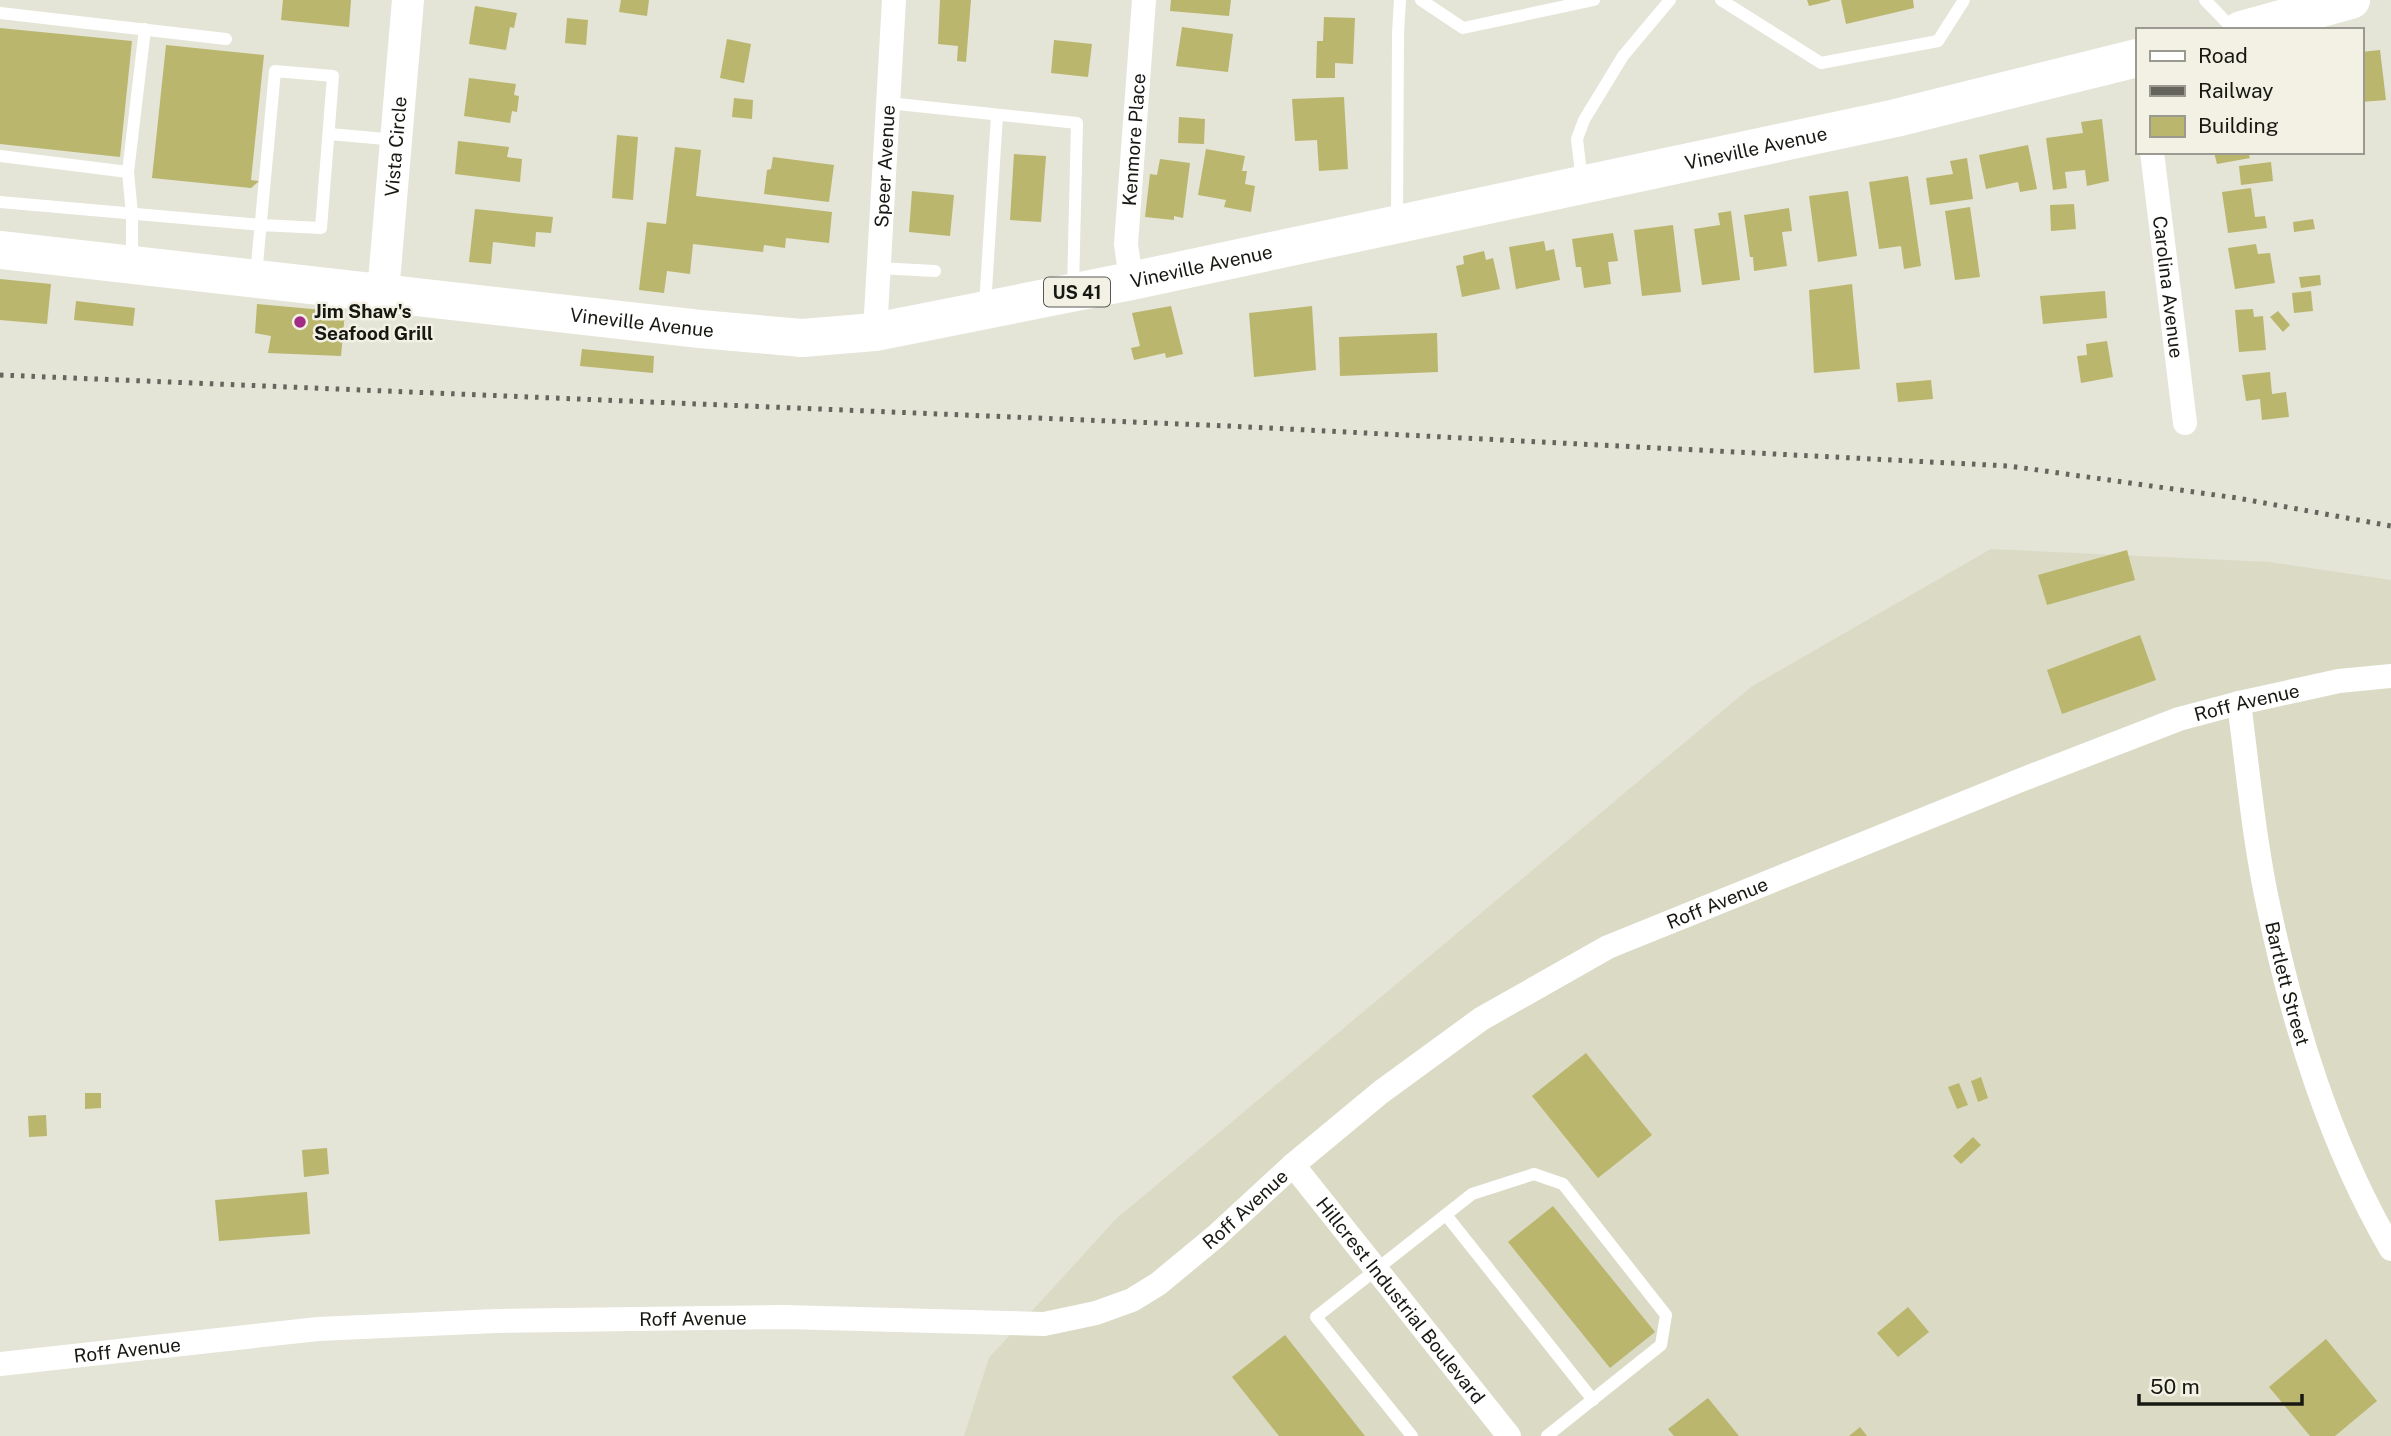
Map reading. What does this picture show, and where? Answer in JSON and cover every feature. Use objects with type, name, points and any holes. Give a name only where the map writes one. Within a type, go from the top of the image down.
[{"type":"main road","points":[[2248,28],[2351,0]]},
{"type":"main road","name":"Vineville Avenue","points":[[0,250],[569,316],[802,338],[875,332],[1131,281],[1896,118],[2136,58]]},
{"type":"street","name":"Vista Circle","points":[[383,293],[408,0]]},
{"type":"street","name":"Speer Avenue","points":[[875,332],[894,0]]},
{"type":"street","name":"Kenmore Place","points":[[1131,281],[1126,244],[1144,0]]},
{"type":"street","name":"Carolina Avenue","points":[[2152,154],[2185,423]]},
{"type":"street","name":"Roff Avenue","points":[[0,1364],[318,1329],[496,1321],[785,1317],[1044,1324],[1096,1313],[1132,1300],[1158,1284],[1381,1092],[1481,1019],[1608,947],[2179,719],[2339,681],[2391,676]]},
{"type":"street","name":"Bartlett Street","points":[[2239,703],[2268,908],[2293,1007],[2321,1102],[2374,1221],[2391,1250]]},
{"type":"street","name":"Hillcrest Industrial Boulevard","points":[[1293,1165],[1509,1436]]},
{"type":"lane","points":[[1397,225],[1400,0]]},
{"type":"lane","points":[[1421,0],[1463,28],[1594,0]]},
{"type":"lane","points":[[1582,186],[1577,139],[1584,120],[1623,56],[1670,0]]},
{"type":"lane","points":[[1721,0],[1821,63],[1938,41],[1964,0]]},
{"type":"lane","points":[[2205,0],[2232,28]]},
{"type":"lane","points":[[0,13],[226,39]]},
{"type":"lane","points":[[132,265],[132,214],[128,172],[145,29]]},
{"type":"lane","points":[[0,202],[261,225],[321,228],[333,76],[275,71],[261,225],[256,279]]},
{"type":"lane","points":[[888,103],[1077,123],[1072,293]]},
{"type":"lane","points":[[984,310],[997,114]]},
{"type":"lane","points":[[330,134],[396,140]]},
{"type":"lane","points":[[0,156],[128,172]]},
{"type":"lane","points":[[878,268],[935,271]]},
{"type":"lane","points":[[1412,1436],[1316,1317],[1472,1194],[1534,1174],[1563,1184],[1666,1315],[1661,1345],[1547,1436]]},
{"type":"lane","points":[[1446,1214],[1593,1400]]},
{"type":"shaded area","points":[[1991,549],[2269,562],[2391,580],[2391,1436],[964,1436],[989,1358],[1116,1219],[1751,687]]},
{"type":"building","points":[[283,0],[351,0],[349,27],[281,20]]},
{"type":"building","points":[[621,0],[649,0],[647,16],[619,12]]},
{"type":"building","points":[[940,0],[971,0],[966,62],[957,61],[958,46],[938,44]]},
{"type":"building","points":[[1171,0],[1231,0],[1229,16],[1170,11]]},
{"type":"building","points":[[1807,0],[1830,0],[1830,1],[1809,6]]},
{"type":"building","points":[[1841,0],[1913,0],[1914,8],[1846,24]]},
{"type":"building","points":[[475,6],[517,13],[514,28],[510,27],[506,50],[469,44]]},
{"type":"building","points":[[1324,17],[1355,18],[1353,64],[1335,63],[1335,78],[1316,78],[1317,41],[1323,41]]},
{"type":"building","points":[[567,18],[588,20],[586,45],[565,43]]},
{"type":"building","points":[[1182,27],[1233,34],[1228,72],[1176,66]]},
{"type":"building","points":[[0,28],[132,41],[120,157],[0,144]]},
{"type":"building","points":[[727,39],[751,44],[744,83],[720,78]]},
{"type":"building","points":[[1054,40],[1092,44],[1088,77],[1051,73]]},
{"type":"building","points":[[166,45],[264,55],[251,180],[259,181],[251,188],[152,178]]},
{"type":"building","points":[[2380,50],[2386,100],[2363,102],[2363,52]]},
{"type":"building","points":[[469,78],[516,84],[514,95],[519,96],[517,112],[512,111],[510,123],[464,116]]},
{"type":"building","points":[[1344,97],[1348,169],[1319,171],[1317,140],[1295,141],[1292,99]]},
{"type":"building","points":[[734,98],[753,100],[752,119],[732,117]]},
{"type":"building","points":[[1179,117],[1205,119],[1204,144],[1178,143]]},
{"type":"building","points":[[2102,119],[2109,181],[2087,186],[2085,170],[2065,172],[2067,188],[2053,190],[2046,138],[2083,133],[2081,122]]},
{"type":"building","points":[[617,135],[638,137],[633,200],[612,198]]},
{"type":"building","points":[[458,141],[509,147],[507,157],[522,159],[520,182],[455,174]]},
{"type":"building","points":[[2028,145],[2037,189],[2020,192],[2018,182],[1986,189],[1979,155]]},
{"type":"building","points":[[675,147],[701,150],[696,196],[832,212],[829,243],[786,238],[785,248],[764,245],[763,252],[693,244],[690,274],[667,271],[664,293],[639,290],[647,222],[666,224]]},
{"type":"building","points":[[1206,149],[1245,156],[1242,171],[1247,171],[1245,184],[1255,186],[1251,212],[1224,207],[1226,200],[1198,195]]},
{"type":"building","points":[[1014,154],[1046,156],[1041,222],[1010,220]]},
{"type":"building","points":[[2214,154],[2249,154],[2250,158],[2217,164]]},
{"type":"building","points":[[773,157],[834,165],[829,202],[764,194],[767,170],[771,169]]},
{"type":"building","points":[[1967,158],[1973,199],[1930,205],[1926,178],[1953,174],[1950,161]]},
{"type":"building","points":[[1160,159],[1190,163],[1183,218],[1174,216],[1174,220],[1145,217],[1150,174],[1157,175]]},
{"type":"building","points":[[2271,162],[2273,181],[2241,185],[2239,166]]},
{"type":"building","points":[[1908,176],[1921,266],[1904,269],[1901,246],[1879,249],[1869,182]]},
{"type":"building","points":[[2251,188],[2255,217],[2265,216],[2267,228],[2228,233],[2222,192]]},
{"type":"building","points":[[912,191],[954,195],[950,236],[909,232]]},
{"type":"building","points":[[1848,191],[1857,256],[1818,262],[1809,196]]},
{"type":"building","points":[[2074,204],[2076,229],[2051,231],[2050,205]]},
{"type":"building","points":[[1970,207],[1980,277],[1955,280],[1945,211]]},
{"type":"building","points":[[1789,208],[1792,231],[1782,232],[1787,266],[1754,271],[1744,215]]},
{"type":"building","points":[[475,209],[553,217],[551,233],[536,232],[535,247],[493,242],[491,264],[469,262]]},
{"type":"building","points":[[1731,211],[1740,280],[1702,285],[1694,229],[1720,225],[1718,213]]},
{"type":"building","points":[[2313,219],[2315,229],[2294,232],[2293,222]]},
{"type":"building","points":[[1673,225],[1681,292],[1642,296],[1634,230]]},
{"type":"building","points":[[1613,233],[1618,261],[1608,262],[1611,284],[1584,288],[1581,267],[1576,267],[1572,239]]},
{"type":"building","points":[[1544,241],[1546,251],[1554,249],[1560,280],[1516,289],[1509,247]]},
{"type":"building","points":[[2256,244],[2258,254],[2270,253],[2275,283],[2235,289],[2228,248]]},
{"type":"building","points":[[1484,251],[1486,260],[1493,258],[1500,289],[1462,297],[1456,266],[1464,264],[1463,256]]},
{"type":"building","points":[[2320,275],[2321,285],[2301,288],[2299,277]]},
{"type":"building","points":[[0,279],[51,284],[47,324],[0,320]]},
{"type":"building","points":[[1852,284],[1860,369],[1814,373],[1809,290]]},
{"type":"building","points":[[2105,291],[2107,318],[2043,324],[2040,296]]},
{"type":"building","points":[[2311,291],[2313,311],[2294,313],[2292,293]]},
{"type":"building","points":[[76,301],[135,308],[133,326],[74,320]]},
{"type":"building","name":"Jim Shaw's Seafood Grill","points":[[257,304],[345,312],[341,356],[268,353],[271,336],[255,333]]},
{"type":"building","points":[[1171,306],[1183,354],[1166,358],[1165,353],[1134,360],[1131,348],[1140,346],[1132,313]]},
{"type":"building","points":[[1312,306],[1316,370],[1254,377],[1249,313]]},
{"type":"building","points":[[2253,309],[2254,317],[2263,316],[2266,350],[2239,352],[2235,310]]},
{"type":"building","points":[[2278,311],[2290,325],[2283,332],[2270,317]]},
{"type":"building","points":[[1437,333],[1438,372],[1340,376],[1339,337]]},
{"type":"building","points":[[2107,341],[2113,377],[2081,383],[2077,356],[2087,355],[2086,344]]},
{"type":"building","points":[[582,349],[654,356],[653,373],[580,366]]},
{"type":"building","points":[[2270,372],[2272,394],[2286,392],[2289,417],[2262,420],[2260,399],[2246,401],[2242,375]]},
{"type":"building","points":[[1931,380],[1933,399],[1898,402],[1896,383]]},
{"type":"building","points":[[2127,550],[2135,580],[2047,605],[2038,575]]},
{"type":"building","points":[[2140,635],[2156,680],[2062,714],[2047,670]]},
{"type":"building","points":[[1586,1053],[1652,1135],[1598,1178],[1532,1096]]},
{"type":"building","points":[[1981,1077],[1988,1098],[1978,1102],[1971,1081]]},
{"type":"building","points":[[1959,1083],[1968,1105],[1957,1109],[1948,1087]]},
{"type":"building","points":[[85,1093],[101,1093],[101,1108],[85,1109]]},
{"type":"building","points":[[46,1115],[47,1136],[29,1137],[28,1116]]},
{"type":"building","points":[[1973,1137],[1981,1145],[1961,1164],[1953,1156]]},
{"type":"building","points":[[327,1148],[329,1174],[304,1177],[302,1150]]},
{"type":"building","points":[[307,1192],[310,1234],[219,1241],[215,1200]]},
{"type":"building","points":[[1553,1206],[1655,1332],[1610,1368],[1508,1242]]},
{"type":"building","points":[[1908,1307],[1929,1332],[1898,1357],[1877,1333]]},
{"type":"building","points":[[1285,1335],[1365,1436],[1279,1436],[1232,1377]]},
{"type":"building","points":[[2326,1339],[2377,1401],[2335,1436],[2310,1436],[2269,1387]]},
{"type":"building","points":[[1708,1398],[1739,1436],[1674,1436],[1668,1429]]},
{"type":"building","points":[[1860,1427],[1867,1436],[1849,1436]]},
{"type":"railway","points":[[0,375],[1229,426],[2009,466],[2237,498],[2391,526]]},
{"type":"place","name":"Jim Shaw's Seafood Grill","points":[[300,322]]}]
